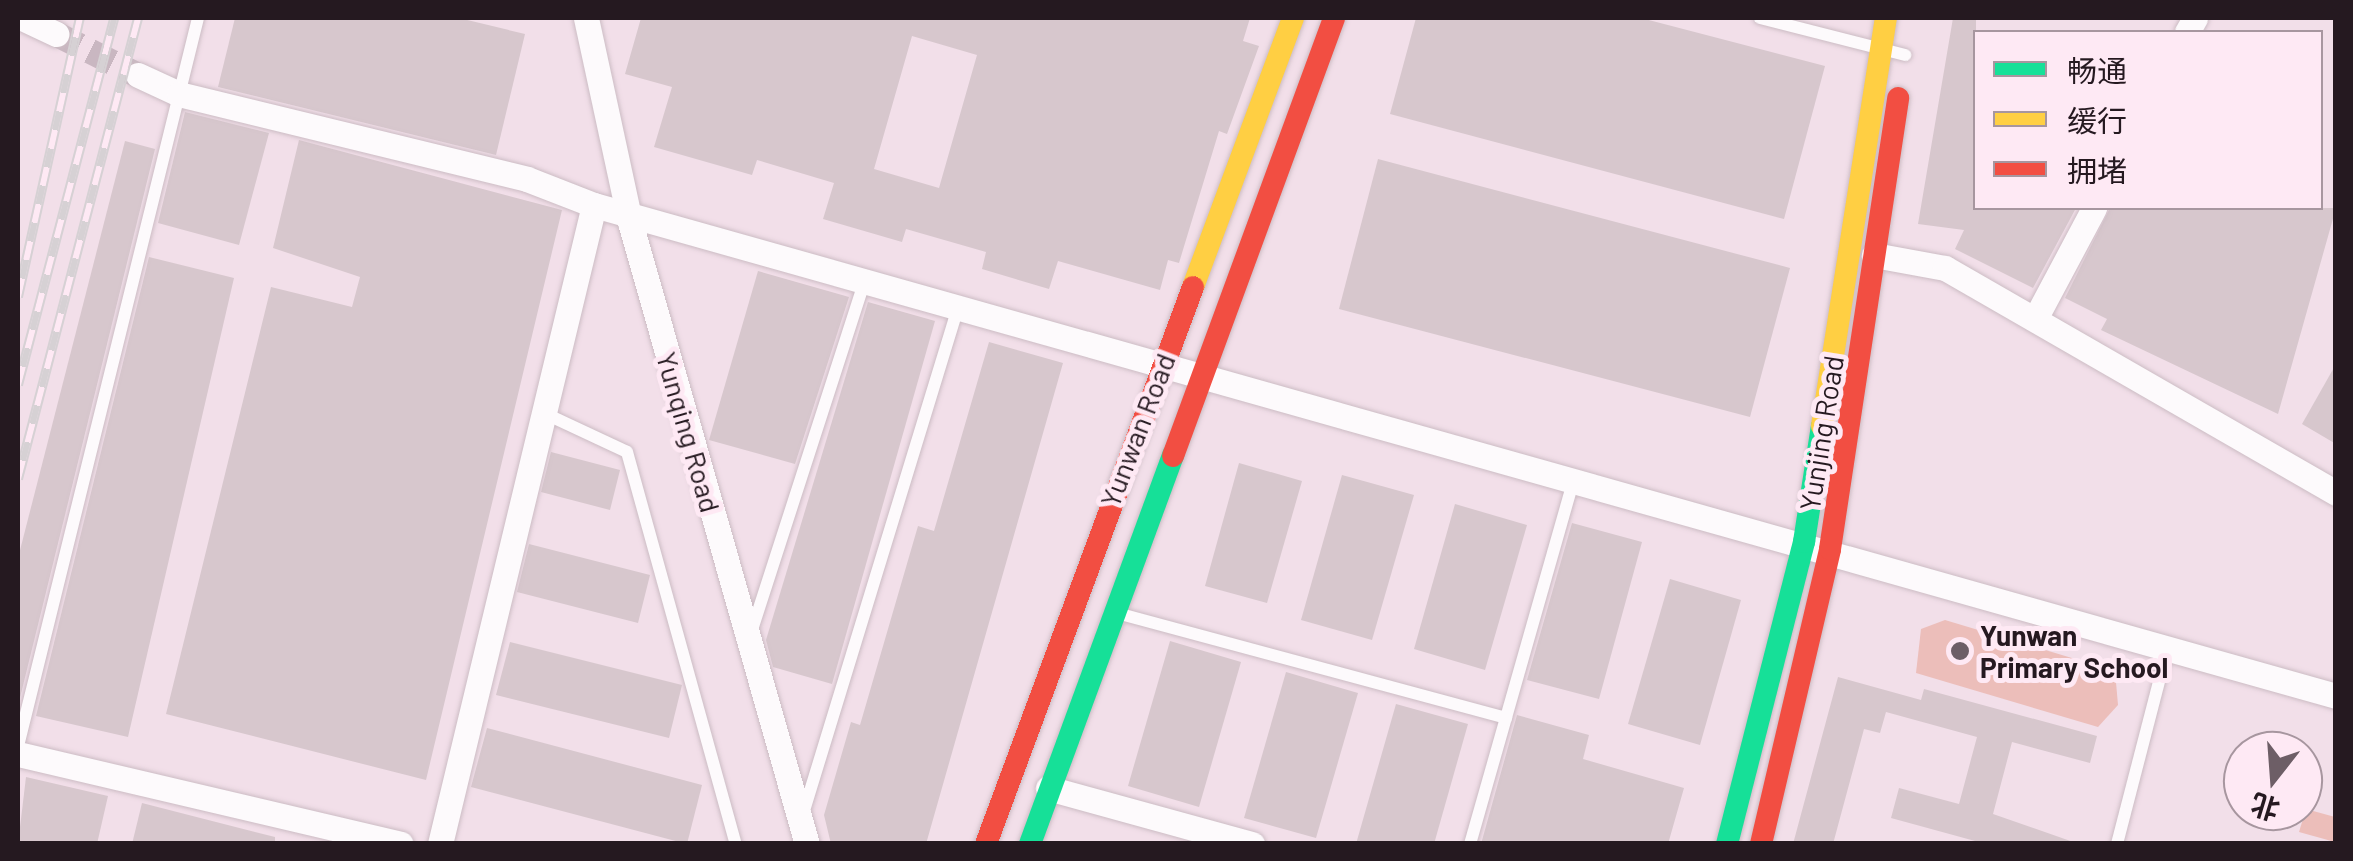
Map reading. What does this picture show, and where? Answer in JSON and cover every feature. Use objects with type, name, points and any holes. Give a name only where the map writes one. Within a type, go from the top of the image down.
[{"type":"main road","name":"Yunwan Road","points":[[986,844],[1160,367],[1293,18]]},
{"type":"main road","name":"Yunwan Road","points":[[1030,844],[1196,376],[1334,18]]},
{"type":"main road","name":"Yunjing Road","points":[[1727,844],[1804,542],[1886,18]]},
{"type":"main road","name":"Yunjing Road","points":[[1760,844],[1830,549],[1910,18]]},
{"type":"street","points":[[22,18],[57,34]]},
{"type":"street","name":"Yunqing Road","points":[[586,18],[630,222],[804,832]]},
{"type":"street","points":[[138,75],[179,94],[527,179],[630,222],[1830,549],[2336,696]]},
{"type":"street","points":[[440,844],[594,205]]},
{"type":"street","points":[[2035,319],[2093,210]]},
{"type":"street","points":[[1874,255],[1945,268],[2336,493]]},
{"type":"street","points":[[18,754],[402,844]]},
{"type":"street","points":[[1048,788],[1252,844]]},
{"type":"lane","points":[[18,746],[198,18]]},
{"type":"lane","points":[[1760,18],[1905,55]]},
{"type":"lane","points":[[749,640],[864,286]]},
{"type":"lane","points":[[804,832],[957,312]]},
{"type":"lane","points":[[546,414],[627,452],[736,844]]},
{"type":"lane","points":[[1470,844],[1574,478]]},
{"type":"lane","points":[[1112,611],[1506,718]]},
{"type":"lane","points":[[2117,844],[2168,647]]},
{"type":"shaded area","points":[[1945,620],[2115,671],[2118,705],[2098,727],[1916,673],[1921,629]]},
{"type":"shaded area","points":[[2323,814],[2335,817],[2335,842],[2299,832],[2323,831]]},
{"type":"building","points":[[235,18],[459,18],[525,34],[496,155],[218,87]]},
{"type":"building","points":[[641,18],[1250,18],[1243,41],[1259,46],[1227,134],[1219,131],[1179,263],[1168,260],[1160,290],[1058,261],[1049,289],[982,269],[986,252],[906,229],[902,242],[823,219],[834,183],[757,160],[752,175],[654,147],[672,87],[625,74]],"holes":[[[912,36],[977,55],[939,188],[874,169]]]},
{"type":"building","points":[[1416,18],[1641,18],[1825,66],[1784,219],[1390,114]]},
{"type":"building","points":[[1953,18],[1976,18],[1973,210],[2075,210],[2033,288],[1955,249],[1964,230],[1918,224]]},
{"type":"building","points":[[185,112],[269,133],[239,245],[158,223]]},
{"type":"building","points":[[299,140],[562,210],[426,780],[166,714],[271,287],[352,307],[360,277],[273,248]]},
{"type":"building","points":[[125,141],[155,149],[18,706],[18,558]]},
{"type":"building","points":[[1378,159],[1790,268],[1750,417],[1339,309]]},
{"type":"building","points":[[2336,208],[2278,414],[2101,330],[2107,319],[2065,298],[2109,210]]},
{"type":"building","points":[[149,257],[234,278],[128,737],[36,716]]},
{"type":"building","points":[[758,271],[849,297],[795,464],[709,440]]},
{"type":"building","points":[[868,302],[935,321],[832,684],[773,667],[766,640]]},
{"type":"building","points":[[989,342],[1063,363],[926,844],[831,844],[824,815],[851,722],[860,725],[918,526],[934,531]]},
{"type":"building","points":[[2336,364],[2336,444],[2302,424]]},
{"type":"building","points":[[551,452],[620,470],[610,510],[541,492]]},
{"type":"building","points":[[1239,463],[1302,481],[1267,603],[1205,586]]},
{"type":"building","points":[[1342,475],[1414,495],[1372,640],[1301,620]]},
{"type":"building","points":[[1455,504],[1527,525],[1485,670],[1414,649]]},
{"type":"building","points":[[1572,523],[1642,542],[1599,699],[1527,680]]},
{"type":"building","points":[[529,544],[650,575],[638,623],[517,592]]},
{"type":"building","points":[[1670,579],[1741,600],[1700,745],[1628,724]]},
{"type":"building","points":[[1170,641],[1241,662],[1199,807],[1128,786]]},
{"type":"building","points":[[510,642],[682,685],[669,738],[496,695]]},
{"type":"building","points":[[1286,672],[1358,693],[1316,838],[1244,818]]},
{"type":"building","points":[[1838,677],[1921,700],[1924,689],[2097,736],[2090,763],[2012,742],[1993,814],[2079,844],[1986,844],[1891,818],[1899,788],[1959,804],[1977,737],[1886,712],[1880,733],[1864,729],[1833,844],[1793,844]]},
{"type":"building","points":[[1396,704],[1468,724],[1434,844],[1356,844]]},
{"type":"building","points":[[1517,715],[1589,735],[1583,759],[1684,788],[1668,844],[1481,844]]},
{"type":"building","points":[[487,728],[702,785],[687,844],[471,787]]},
{"type":"building","points":[[26,777],[108,796],[97,844],[18,844]]},
{"type":"building","points":[[142,803],[275,837],[275,844],[132,844]]},
{"type":"tunnel","points":[[57,34],[138,75]]},
{"type":"railway","points":[[18,297],[80,18]]},
{"type":"railway","points":[[18,385],[114,18]]},
{"type":"railway","points":[[18,479],[138,18]]},
{"type":"traffic: fast","points":[[1727,844],[1804,542],[1822,426]]},
{"type":"traffic: fast","points":[[1030,844],[1173,456]]},
{"type":"traffic: slow","points":[[1193,287],[1293,18]]},
{"type":"traffic: slow","points":[[1822,426],[1886,18]]},
{"type":"traffic: jam","points":[[1173,456],[1334,18]]},
{"type":"traffic: jam","points":[[1761,844],[1830,549],[1898,98]]},
{"type":"traffic: jam","points":[[986,844],[1193,287]]},
{"type":"place","name":"Yunwan Primary School","points":[[1960,651]]}]
